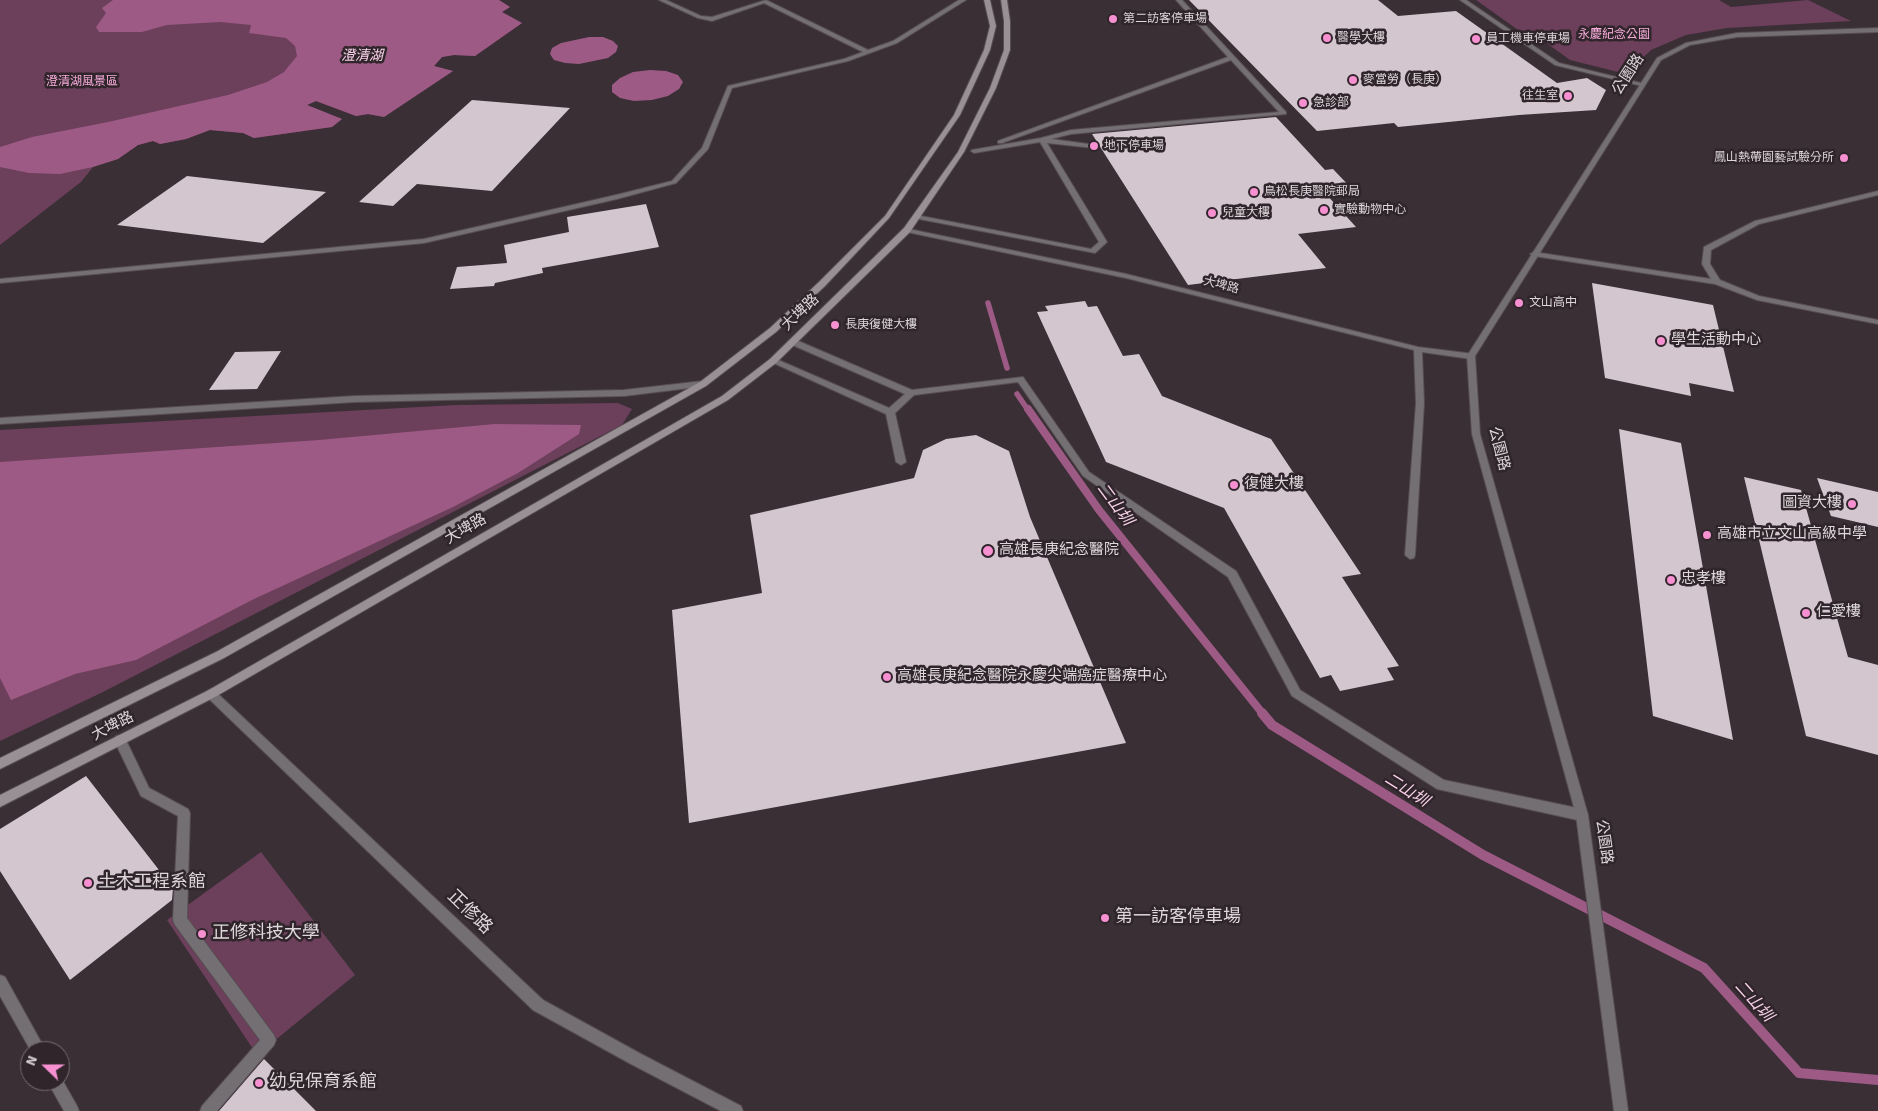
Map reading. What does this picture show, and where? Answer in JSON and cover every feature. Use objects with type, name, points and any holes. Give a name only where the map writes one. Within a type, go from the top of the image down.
[{"type":"main road","name":"大埤路","points":[[0,764],[220,655],[703,384],[773,330],[822,284],[887,217],[957,115],[987,50],[993,26],[987,0]]},
{"type":"main road","name":"大埤路","points":[[0,801],[212,694],[725,398],[773,361],[907,230],[960,152],[993,88],[1007,50],[1007,21],[1004,0]]},
{"type":"street","points":[[662,0],[700,17],[712,18],[764,1],[867,52]]},
{"type":"street","points":[[0,281],[424,241],[617,197],[674,182],[705,149],[730,87],[846,60],[895,42],[963,0]]},
{"type":"street","points":[[960,152],[1042,140],[1071,132],[1284,113],[1179,0]]},
{"type":"street","points":[[1463,0],[1557,64],[1642,84]]},
{"type":"street","name":"公園路","points":[[1621,1111],[1582,815],[1476,434],[1470,356],[1659,59],[1688,44],[1737,35],[1878,30]]},
{"type":"street","points":[[974,151],[1232,58]]},
{"type":"street","points":[[1042,140],[1094,146]]},
{"type":"street","points":[[916,217],[1092,251],[1103,242],[1042,140]]},
{"type":"street","points":[[1717,282],[1706,264],[1707,248],[1757,222],[1878,193]]},
{"type":"street","name":"大埤路","points":[[907,230],[1126,276],[1418,349],[1470,356]]},
{"type":"street","points":[[1534,254],[1717,282],[1757,298],[1878,322]]},
{"type":"street","points":[[793,342],[911,393],[1020,378],[1086,474],[1232,574],[1296,693],[1441,785],[1582,815]]},
{"type":"street","points":[[1410,555],[1420,403],[1418,349]]},
{"type":"street","points":[[773,361],[890,412]]},
{"type":"street","points":[[0,421],[355,399],[624,393],[703,384]]},
{"type":"street","points":[[890,412],[911,393]]},
{"type":"street","points":[[890,412],[901,462]]},
{"type":"street","name":"正修路","points":[[212,694],[538,1004],[636,1059],[736,1111]]},
{"type":"street","points":[[120,740],[145,792],[184,813],[180,920],[269,1040],[207,1111]]},
{"type":"street","points":[[0,982],[33,1041]]},
{"type":"street","points":[[61,1091],[72,1111]]},
{"type":"green space","name":"澄清湖風景區","points":[[0,0],[499,0],[510,7],[502,12],[522,23],[475,56],[454,55],[442,57],[434,66],[453,71],[384,117],[368,114],[356,116],[316,101],[307,105],[342,119],[332,127],[254,138],[243,133],[210,130],[186,139],[160,144],[153,141],[138,145],[118,159],[93,167],[81,182],[0,245]]},
{"type":"green space","name":"永慶紀念公園","points":[[1476,0],[1719,0],[1731,7],[1808,0],[1851,21],[1727,28],[1686,35],[1651,50],[1626,74],[1570,60],[1531,32],[1521,32]]},
{"type":"green space","points":[[618,403],[632,409],[622,425],[101,693],[0,741],[0,430],[456,405]]},
{"type":"green space","points":[[261,852],[355,975],[257,1055],[167,920]]},
{"type":"water","name":"澄清湖","points":[[113,0],[499,0],[510,7],[502,12],[522,23],[475,56],[454,55],[442,57],[434,66],[453,71],[384,117],[368,114],[356,116],[316,101],[307,105],[342,119],[332,127],[254,138],[243,133],[210,130],[186,139],[160,144],[153,141],[138,145],[118,159],[60,174],[29,173],[0,167],[0,147],[32,137],[228,95],[267,82],[284,72],[297,56],[295,46],[286,38],[249,33],[251,25],[220,22],[167,25],[142,32],[99,32],[96,27],[106,13],[102,8]]},
{"type":"water","points":[[589,37],[603,37],[613,41],[618,46],[616,52],[608,58],[579,64],[554,60],[550,54],[552,48],[561,43]]},
{"type":"water","points":[[666,71],[678,75],[683,82],[679,89],[668,96],[652,100],[634,101],[620,98],[612,92],[612,85],[620,78],[633,72]]},
{"type":"water","points":[[495,424],[581,425],[579,434],[518,473],[453,507],[252,600],[136,660],[75,674],[11,700],[0,678],[0,462],[319,440]]},
{"type":"building","points":[[1189,0],[1378,0],[1398,16],[1456,11],[1557,83],[1587,78],[1606,90],[1596,110],[1519,115],[1398,127],[1394,123],[1317,131]]},
{"type":"building","points":[[472,100],[570,108],[492,191],[417,184],[393,206],[359,202]]},
{"type":"building","name":"兒童大樓","points":[[1276,117],[1325,170],[1333,169],[1353,190],[1325,193],[1356,227],[1298,234],[1326,268],[1188,285],[1092,134]]},
{"type":"building","points":[[187,176],[326,192],[263,243],[117,225]]},
{"type":"building","points":[[646,204],[659,247],[542,268],[543,273],[495,283],[494,286],[450,289],[457,267],[507,263],[504,245],[569,232],[567,217]]},
{"type":"building","name":"學生活動中心","points":[[1592,283],[1713,305],[1734,392],[1689,383],[1691,396],[1605,378]]},
{"type":"building","name":"復健大樓","points":[[1085,301],[1088,307],[1097,306],[1123,356],[1139,354],[1162,396],[1271,439],[1361,574],[1342,577],[1399,666],[1387,668],[1394,680],[1340,691],[1331,675],[1320,678],[1224,508],[1106,462],[1037,312],[1048,311],[1045,306]]},
{"type":"building","points":[[281,351],[257,389],[209,390],[235,352]]},
{"type":"building","name":"忠孝樓","points":[[1619,429],[1681,443],[1733,740],[1653,716]]},
{"type":"building","name":"高雄長庚紀念醫院永慶尖端癌症醫療中心","points":[[976,435],[1009,451],[1030,517],[1126,743],[689,823],[672,610],[762,593],[750,515],[914,478],[923,450],[946,439]]},
{"type":"building","name":"仁愛樓","points":[[1744,477],[1801,490],[1848,657],[1878,665],[1878,755],[1806,736]]},
{"type":"building","name":"圖資大樓","points":[[1817,478],[1878,492],[1878,527],[1831,516]]},
{"type":"building","name":"土木工程系館","points":[[86,776],[173,888],[172,900],[70,980],[0,871],[0,829]]},
{"type":"building","name":"幼兒保育系館","points":[[264,1059],[316,1111],[219,1111]]},
{"type":"waterway","name":"二山圳","points":[[988,303],[1007,368]]},
{"type":"waterway","name":"二山圳","points":[[1017,394],[1028,410]]},
{"type":"waterway","name":"二山圳","points":[[1028,409],[1099,510],[1263,714]]},
{"type":"waterway","name":"二山圳","points":[[1262,713],[1272,725],[1483,855],[1704,968],[1799,1073],[1878,1080]]},
{"type":"place","name":"第二訪客停車場","points":[[1113,19]]},
{"type":"place","name":"醫學大樓","points":[[1327,38]]},
{"type":"place","name":"員工機車停車場","points":[[1476,39]]},
{"type":"place","name":"麥當勞（長庚）","points":[[1353,80]]},
{"type":"place","name":"往生室","points":[[1568,96]]},
{"type":"place","name":"急診部","points":[[1303,103]]},
{"type":"place","name":"地下停車場","points":[[1094,146]]},
{"type":"place","name":"鳳山熱帶園藝試驗分所","points":[[1844,158]]},
{"type":"place","name":"鳥松長庚醫院郵局","points":[[1254,192]]},
{"type":"place","name":"實驗動物中心","points":[[1324,210]]},
{"type":"place","name":"兒童大樓","points":[[1212,213]]},
{"type":"place","name":"文山高中","points":[[1519,303]]},
{"type":"place","name":"長庚復健大樓","points":[[835,325]]},
{"type":"place","name":"學生活動中心","points":[[1661,341]]},
{"type":"place","name":"復健大樓","points":[[1234,485]]},
{"type":"place","name":"圖資大樓","points":[[1852,504]]},
{"type":"place","name":"高雄市立文山高級中學","points":[[1707,535]]},
{"type":"place","name":"高雄長庚紀念醫院","points":[[988,551]]},
{"type":"place","name":"忠孝樓","points":[[1671,580]]},
{"type":"place","name":"仁愛樓","points":[[1806,613]]},
{"type":"place","name":"高雄長庚紀念醫院永慶尖端癌症醫療中心","points":[[887,677]]},
{"type":"place","name":"土木工程系館","points":[[88,883]]},
{"type":"place","name":"第一訪客停車場","points":[[1105,918]]},
{"type":"place","name":"正修科技大學","points":[[202,934]]},
{"type":"place","name":"幼兒保育系館","points":[[259,1083]]}]
